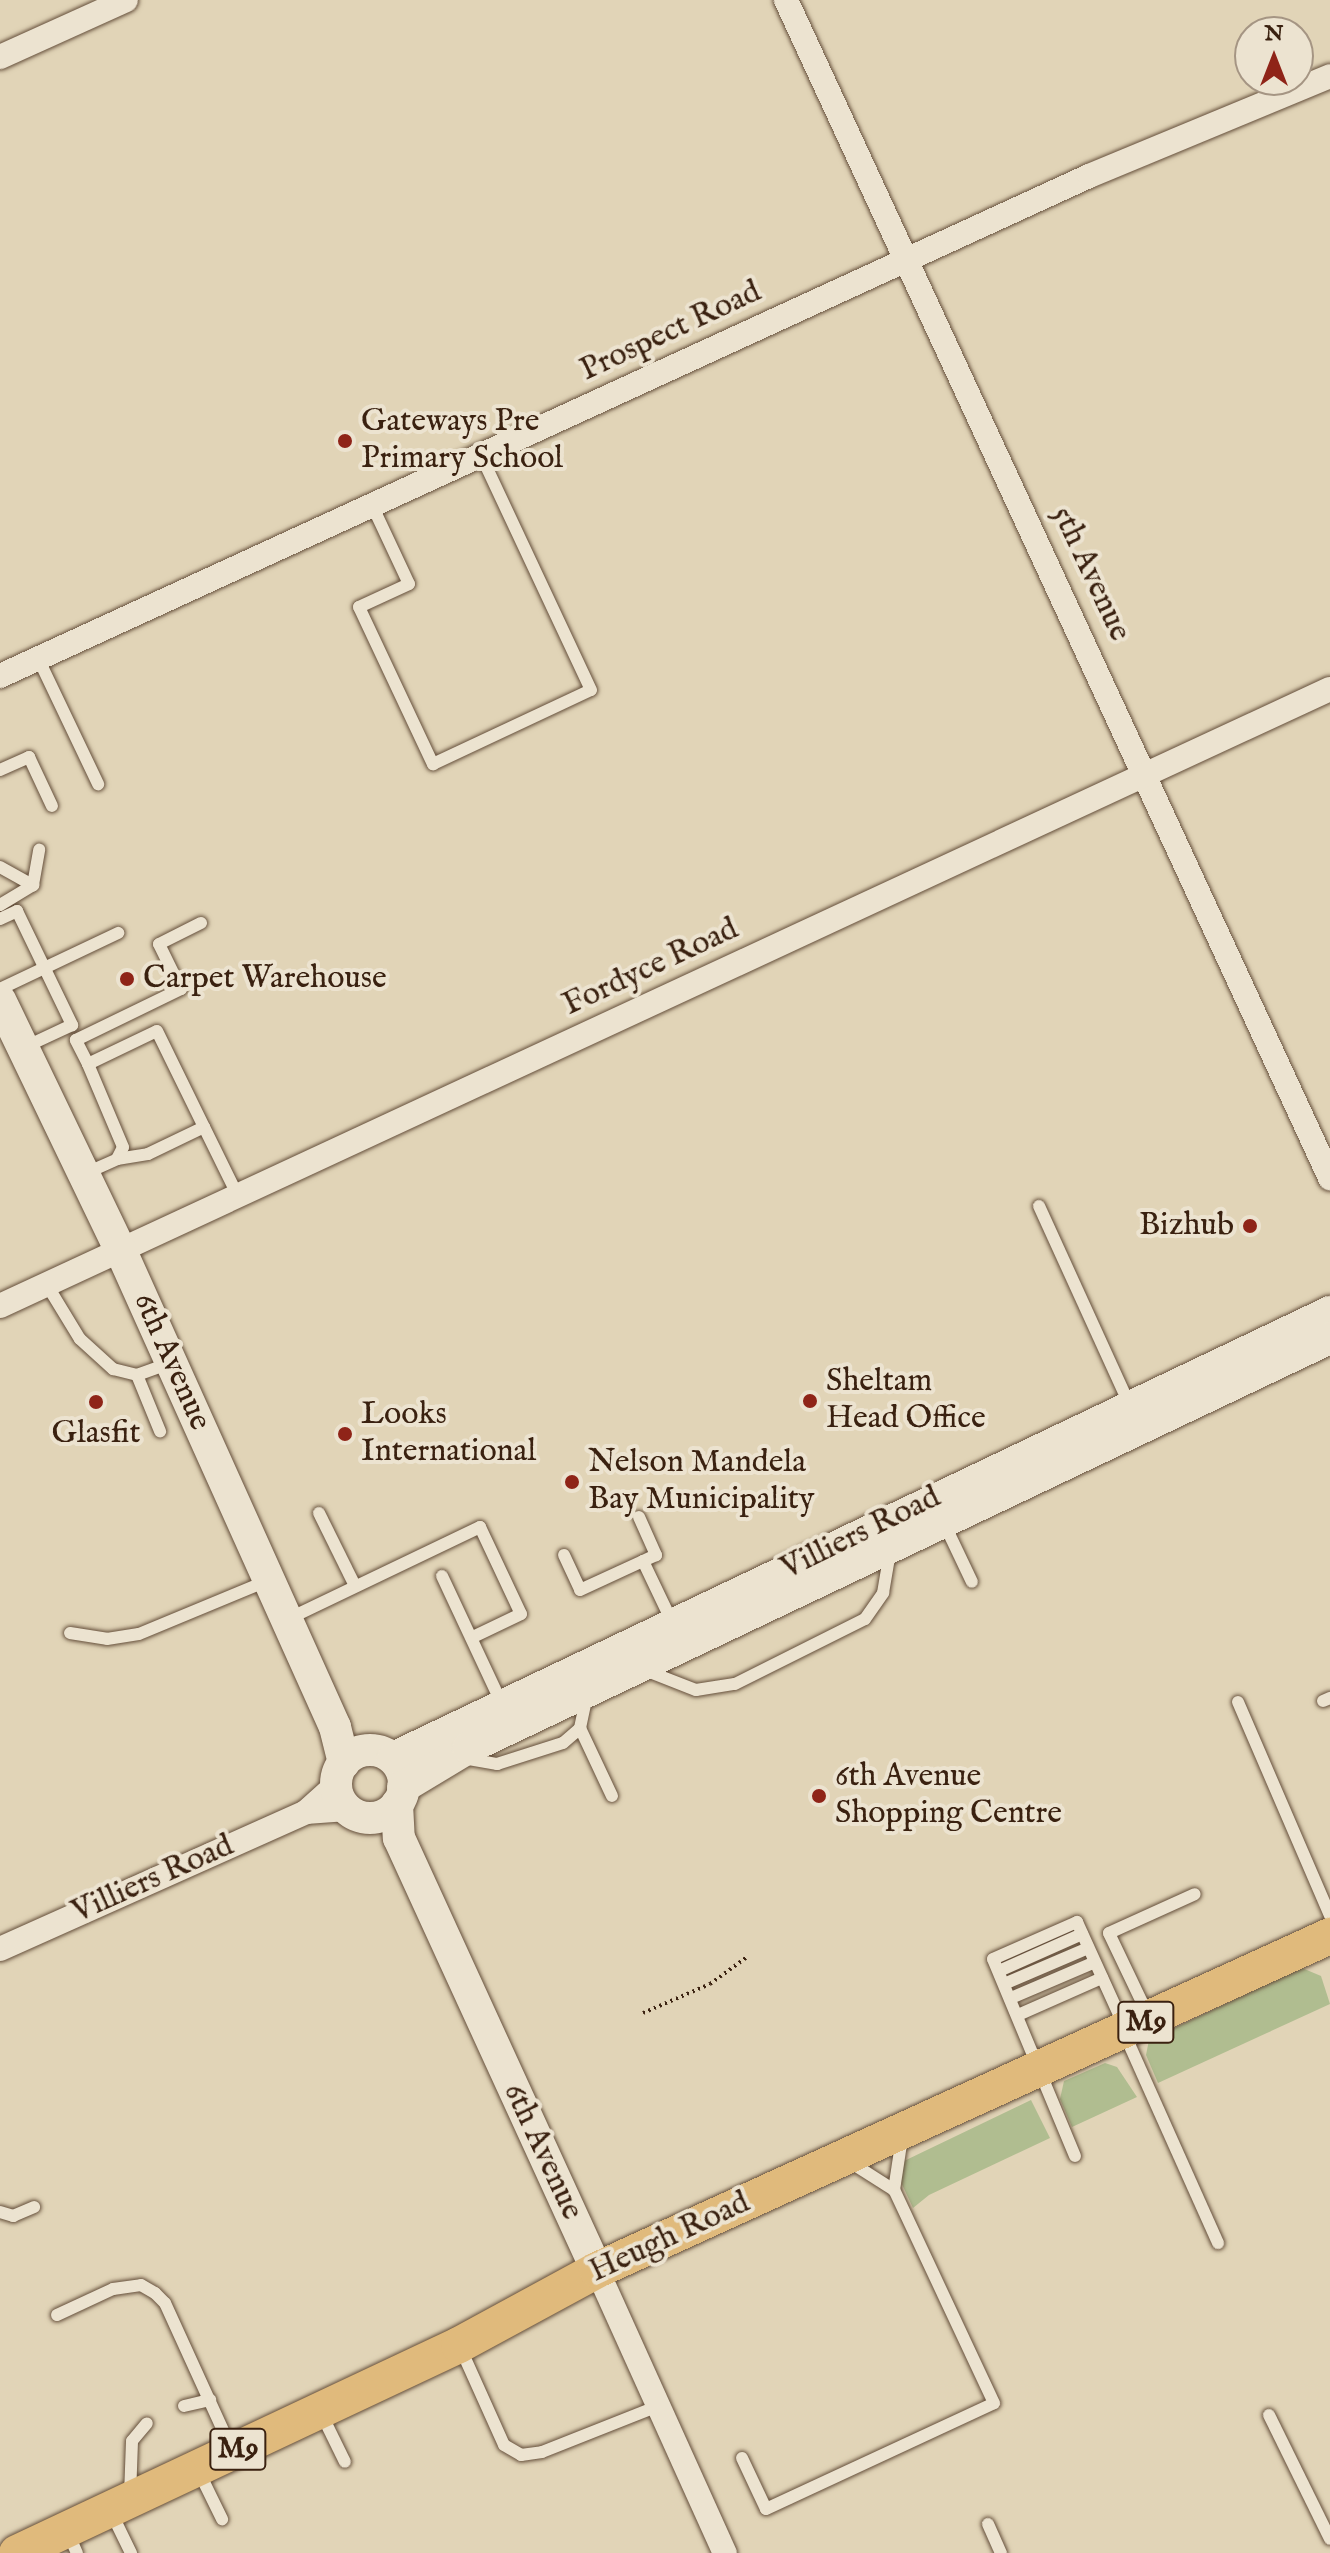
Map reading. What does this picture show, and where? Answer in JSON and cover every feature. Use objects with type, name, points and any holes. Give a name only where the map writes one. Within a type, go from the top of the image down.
[{"type":"main road","name":"Heugh Road","points":[[17,2553],[72,2541],[120,2504],[459,2345],[597,2270],[1330,1936]]},
{"type":"street","points":[[0,57],[126,0]]},
{"type":"street","name":"5th Avenue","points":[[786,0],[1147,773],[1330,1178]]},
{"type":"street","name":"Prospect Road","points":[[0,676],[908,258],[1285,91],[1330,76]]},
{"type":"street","name":"Fordyce Road","points":[[0,1306],[1330,689]]},
{"type":"street","name":"6th Avenue","points":[[0,1000],[121,1251],[335,1727],[399,1838],[725,2553]]},
{"type":"street","name":"Villiers Road","points":[[0,1949],[370,1784],[454,1755],[890,1549],[938,1512],[1130,1406],[1330,1312]]},
{"type":"street","name":"Villiers Road","points":[[370,1784],[503,1707],[673,1624],[938,1512],[1330,1338]]},
{"type":"lane","points":[[372,505],[409,584],[359,607],[433,764],[591,690],[481,455]]},
{"type":"lane","points":[[38,658],[98,784]]},
{"type":"lane","points":[[0,770],[29,757],[52,806]]},
{"type":"lane","points":[[0,905],[33,885],[39,850]]},
{"type":"lane","points":[[0,867],[33,885]]},
{"type":"lane","points":[[0,919],[17,911],[72,1025],[23,1048]]},
{"type":"lane","points":[[117,1159],[122,1137],[76,1040],[181,989],[159,944],[201,923]]},
{"type":"lane","points":[[0,989],[118,933]]},
{"type":"lane","points":[[88,1064],[157,1031],[238,1196]]},
{"type":"lane","points":[[84,1174],[117,1159],[148,1154],[204,1127]]},
{"type":"lane","points":[[1039,1206],[1130,1406]]},
{"type":"lane","points":[[47,1285],[86,1346],[113,1369],[137,1375],[171,1363]]},
{"type":"lane","points":[[137,1375],[160,1431]]},
{"type":"lane","points":[[938,1512],[972,1582]]},
{"type":"lane","points":[[319,1513],[355,1586]]},
{"type":"lane","points":[[564,1555],[580,1590],[656,1555],[639,1517]]},
{"type":"lane","points":[[287,1619],[480,1527],[521,1614],[471,1638]]},
{"type":"lane","points":[[638,1667],[696,1690],[735,1684],[872,1613],[889,1575],[890,1549]]},
{"type":"lane","points":[[643,1561],[673,1624]]},
{"type":"lane","points":[[442,1576],[503,1707]]},
{"type":"lane","points":[[70,1633],[107,1639],[139,1634],[268,1580]]},
{"type":"lane","points":[[454,1755],[497,1764],[563,1743],[580,1728],[588,1691]]},
{"type":"lane","points":[[1238,1702],[1330,1916]]},
{"type":"lane","points":[[580,1728],[612,1796]]},
{"type":"lane","points":[[1195,1894],[1109,1933],[1133,2027],[1218,2243]]},
{"type":"lane","points":[[1075,2156],[993,1959],[1077,1922],[1102,1978],[1133,2027]]},
{"type":"lane","points":[[1004,1984],[1088,1948]]},
{"type":"lane","points":[[1011,1998],[1095,1962]]},
{"type":"lane","points":[[1018,2015],[1102,1978]]},
{"type":"lane","points":[[894,2190],[903,2132]]},
{"type":"lane","points":[[742,2458],[766,2509],[994,2403],[894,2190],[844,2158]]},
{"type":"lane","points":[[0,2212],[13,2216],[34,2207]]},
{"type":"lane","points":[[57,2315],[113,2289],[141,2285],[155,2293],[165,2303],[232,2451]]},
{"type":"lane","points":[[459,2345],[504,2445],[521,2455],[542,2452],[658,2406]]},
{"type":"lane","points":[[184,2406],[210,2400]]},
{"type":"lane","points":[[320,2410],[345,2462]]},
{"type":"lane","points":[[1269,2415],[1330,2539]]},
{"type":"lane","points":[[131,2553],[120,2504],[132,2441],[147,2423]]},
{"type":"lane","points":[[197,2468],[222,2519]]},
{"type":"lane","points":[[988,2524],[1001,2553]]},
{"type":"path","points":[[643,2013],[710,1984],[747,1957]]},
{"type":"green space","points":[[1302,1968],[1321,1976],[1330,2004],[1158,2083],[1146,2055],[1149,2040]]},
{"type":"green space","points":[[1105,2063],[1117,2067],[1137,2097],[1072,2127],[1060,2099],[1064,2081]]},
{"type":"green space","points":[[1031,2100],[1050,2138],[929,2195],[913,2208],[899,2178],[904,2161]]},
{"type":"place","name":"Gateways Pre Primary School","points":[[345,441]]},
{"type":"place","name":"Carpet Warehouse","points":[[127,979]]},
{"type":"place","name":"Bizhub","points":[[1250,1226]]},
{"type":"place","name":"Sheltam Head Office","points":[[810,1401]]},
{"type":"place","name":"Glasfit","points":[[96,1402]]},
{"type":"place","name":"Looks International","points":[[345,1434]]},
{"type":"place","name":"Nelson Mandela Bay Municipality","points":[[572,1482]]},
{"type":"place","name":"6th Avenue Shopping Centre","points":[[819,1796]]}]
